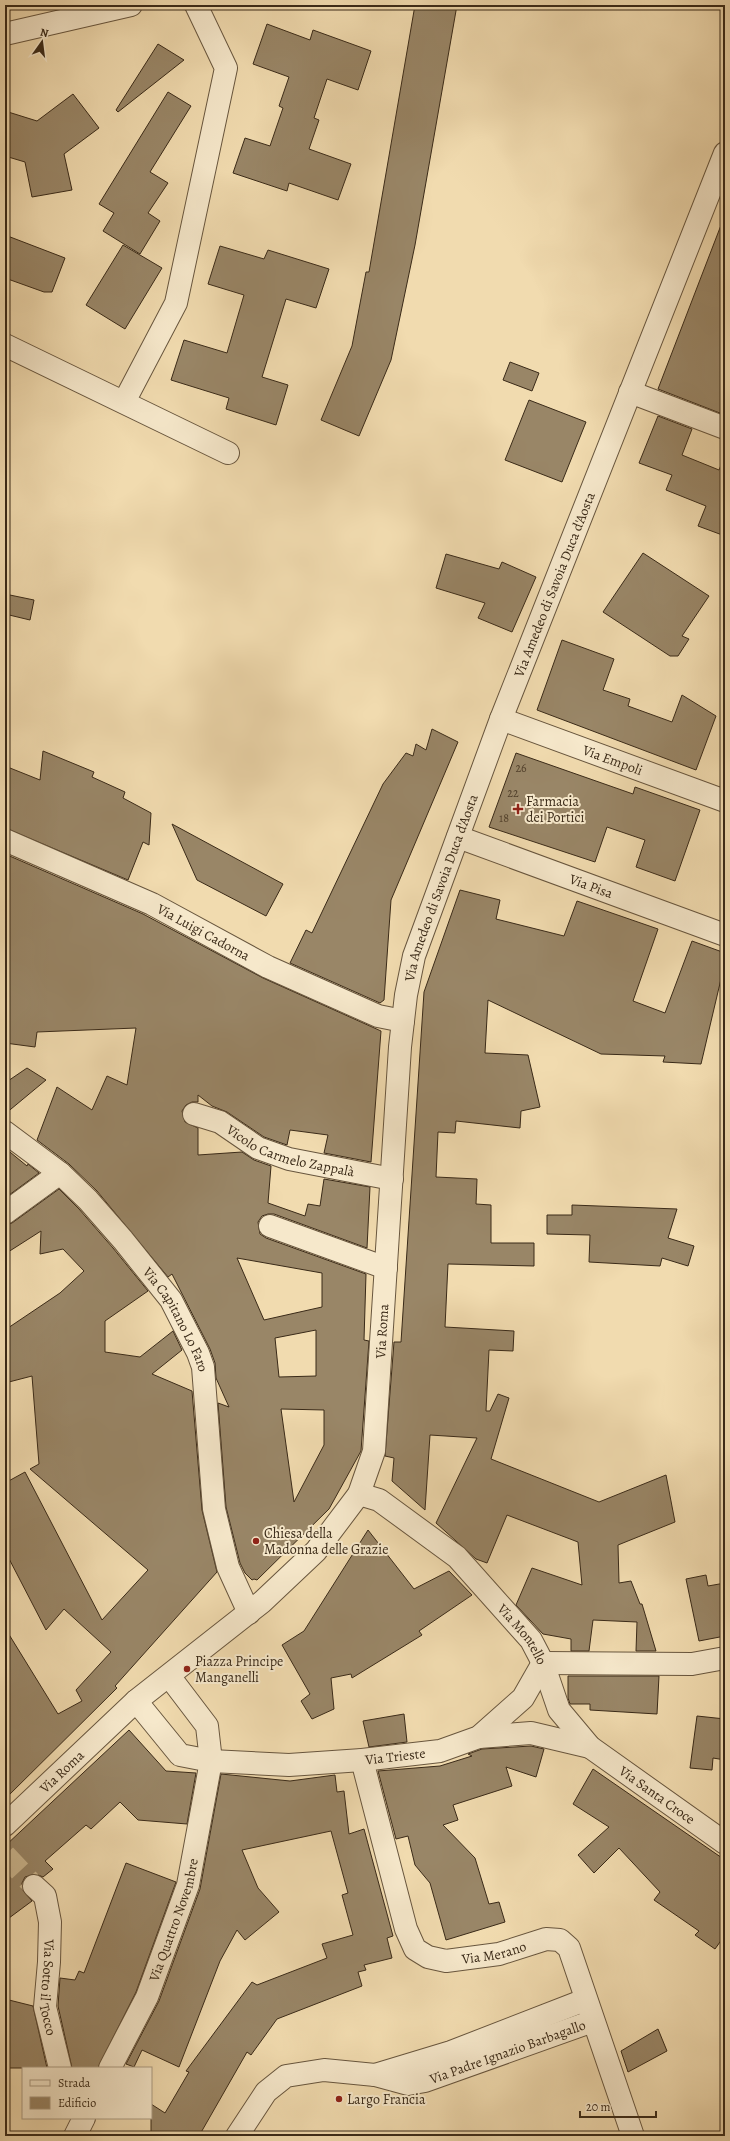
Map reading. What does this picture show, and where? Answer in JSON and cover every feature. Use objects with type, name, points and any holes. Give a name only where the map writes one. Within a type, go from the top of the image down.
[{"type":"street","points":[[5,34],[78,11],[131,5]]},
{"type":"street","points":[[124,402],[176,303],[226,68],[196,5]]},
{"type":"street","name":"Via Amedeo di Savoia Duca d'Aosta","points":[[403,1021],[414,956],[501,719],[725,153]]},
{"type":"street","points":[[5,345],[228,453]]},
{"type":"street","points":[[630,392],[725,428]]},
{"type":"street","name":"Via Empoli","points":[[501,719],[725,801]]},
{"type":"street","name":"Via Pisa","points":[[458,837],[725,935]]},
{"type":"street","name":"Via Luigi Cadorna","points":[[5,840],[152,904],[275,970],[378,1016],[403,1021]]},
{"type":"street","name":"Via Roma","points":[[5,1825],[120,1718],[136,1701],[255,1608],[316,1551],[359,1494],[374,1451],[400,1047],[403,1021]]},
{"type":"street","name":"Vicolo Carmelo Zappalà","points":[[194,1114],[220,1122],[258,1148],[289,1160],[392,1179]]},
{"type":"street","name":"Via Capitano Lo Faro","points":[[5,1132],[60,1173],[88,1200],[123,1240],[171,1300],[198,1353],[203,1367],[214,1509],[228,1567],[255,1608]]},
{"type":"street","points":[[5,1213],[60,1173]]},
{"type":"street","points":[[270,1226],[386,1268]]},
{"type":"street","name":"Via Montello","points":[[359,1494],[379,1500],[456,1557],[531,1640],[543,1663],[692,1664],[725,1658]]},
{"type":"street","points":[[543,1663],[559,1710],[590,1747]]},
{"type":"street","name":"Via Trieste","points":[[136,1701],[180,1755],[211,1761],[289,1765],[362,1760],[440,1751],[479,1737],[523,1698],[543,1663]]},
{"type":"street","name":"Via Quattro Novembre","points":[[111,2067],[147,1997],[188,1885],[211,1761],[207,1726],[169,1676]]},
{"type":"street","points":[[479,1737],[531,1733],[590,1747]]},
{"type":"street","name":"Via Santa Croce","points":[[590,1747],[725,1842]]},
{"type":"street","name":"Via Merano","points":[[362,1760],[406,1929],[415,1949],[428,1957],[446,1961],[499,1954],[546,1939],[560,1940],[569,1948],[585,2000],[633,2136]]},
{"type":"street","name":"Via Sotto il Tocco","points":[[34,1886],[44,1896],[50,1922],[50,1962],[45,2007],[60,2067]]},
{"type":"street","name":"Via Padre Ignazio Barbagallo","points":[[375,2075],[451,2052],[585,2000]]},
{"type":"street","name":"Via Padre Ignazio Barbagallo","points":[[237,2136],[266,2092],[286,2076],[324,2070],[375,2075],[408,2084],[425,2081],[593,2021]]},
{"type":"street","points":[[73,2119],[74,2136]]},
{"type":"street","points":[[74,2136],[83,2119]]},
{"type":"building","points":[[415,5],[457,5],[415,245],[391,360],[359,436],[321,420],[352,346],[366,272],[369,272]]},
{"type":"building","points":[[267,24],[310,40],[313,30],[371,51],[358,90],[327,79],[314,118],[319,120],[309,149],[351,164],[338,200],[289,183],[287,191],[233,173],[245,138],[270,146],[283,108],[279,106],[289,77],[253,64]]},
{"type":"building","points":[[158,44],[184,60],[118,112],[116,110]]},
{"type":"building","points":[[168,92],[191,106],[150,172],[168,183],[148,213],[160,221],[140,254],[103,231],[114,213],[99,204]]},
{"type":"building","points":[[73,94],[99,128],[64,154],[72,190],[32,197],[25,162],[5,156],[5,111],[37,121]]},
{"type":"building","points":[[723,220],[725,220],[725,415],[658,389]]},
{"type":"building","points":[[5,235],[65,258],[52,292],[44,292],[5,278]]},
{"type":"building","points":[[123,245],[162,268],[125,329],[86,305]]},
{"type":"building","points":[[220,246],[264,259],[268,250],[329,269],[316,308],[286,299],[262,377],[288,385],[276,425],[226,409],[229,398],[171,380],[184,340],[227,353],[244,295],[208,284]]},
{"type":"building","points":[[510,362],[539,373],[532,391],[503,380]]},
{"type":"building","points":[[529,400],[586,422],[562,482],[505,460]]},
{"type":"building","points":[[658,416],[692,429],[682,455],[719,470],[723,460],[725,460],[725,536],[698,526],[706,506],[666,490],[672,475],[639,463]]},
{"type":"building","points":[[643,553],[709,596],[682,636],[689,639],[678,656],[670,656],[603,612]]},
{"type":"building","points":[[446,554],[499,569],[502,562],[536,577],[512,632],[478,618],[485,603],[436,588]]},
{"type":"building","points":[[5,594],[34,600],[30,620],[5,614]]},
{"type":"building","points":[[562,640],[614,659],[603,690],[630,699],[628,706],[672,722],[682,695],[716,716],[696,770],[537,710]]},
{"type":"building","points":[[432,729],[458,742],[391,900],[384,1000],[380,1003],[290,963],[306,930],[312,933],[383,784],[406,753],[413,756],[416,744],[426,750]]},
{"type":"building","points":[[43,751],[94,772],[92,777],[125,792],[123,798],[151,813],[149,845],[143,842],[128,880],[5,828],[5,766],[40,780]]},
{"type":"building","points":[[516,753],[633,794],[635,787],[700,810],[675,881],[636,867],[645,840],[607,827],[595,862],[489,827]]},
{"type":"building","points":[[172,824],[283,884],[266,916],[197,880]]},
{"type":"building","points":[[5,854],[143,914],[263,978],[381,1031],[371,1162],[324,1153],[328,1135],[290,1130],[287,1145],[264,1137],[227,1112],[212,1106],[198,1095],[198,1102],[192,1102],[186,1105],[182,1111],[185,1122],[198,1128],[198,1155],[242,1152],[254,1160],[271,1166],[268,1203],[305,1216],[308,1204],[320,1206],[324,1179],[370,1187],[367,1248],[274,1214],[262,1216],[258,1222],[260,1234],[266,1238],[366,1274],[364,1340],[369,1341],[361,1451],[329,1509],[257,1580],[252,1580],[245,1573],[240,1563],[226,1507],[218,1403],[229,1407],[216,1378],[215,1363],[210,1349],[172,1274],[168,1277],[97,1191],[69,1164],[37,1140],[57,1087],[92,1110],[107,1076],[127,1085],[136,1028],[37,1032],[35,1047],[5,1043]],"holes":[[[237,1258],[322,1273],[322,1307],[264,1320]],[[316,1330],[316,1376],[279,1377],[275,1338]],[[281,1409],[324,1410],[324,1445],[294,1502]]]},
{"type":"building","points":[[460,890],[500,900],[496,919],[564,936],[577,901],[658,929],[633,1001],[665,1013],[692,941],[725,953],[725,962],[701,1064],[663,1062],[665,1056],[601,1054],[488,1000],[485,1053],[528,1055],[540,1107],[521,1111],[520,1128],[456,1121],[455,1133],[438,1132],[436,1177],[477,1179],[476,1204],[491,1205],[491,1243],[534,1243],[534,1266],[448,1264],[445,1327],[514,1331],[513,1351],[489,1350],[486,1411],[490,1411],[498,1394],[509,1398],[491,1459],[599,1502],[666,1475],[675,1522],[618,1545],[619,1583],[631,1581],[640,1604],[642,1604],[656,1651],[636,1651],[637,1622],[593,1620],[589,1651],[571,1651],[571,1639],[543,1634],[516,1605],[532,1568],[582,1585],[578,1542],[507,1515],[487,1563],[476,1559],[436,1523],[477,1438],[430,1435],[425,1510],[392,1481],[394,1458],[385,1456],[394,1342],[401,1342],[424,992]]},
{"type":"building","points":[[27,1068],[46,1080],[5,1114],[5,1083]]},
{"type":"building","points":[[5,1148],[27,1166],[28,1164],[39,1173],[5,1198]]},
{"type":"building","points":[[59,1189],[79,1209],[148,1291],[105,1321],[105,1352],[140,1357],[173,1331],[182,1350],[152,1374],[192,1391],[202,1510],[217,1572],[115,1686],[117,1688],[5,1799],[5,1628],[58,1714],[82,1701],[76,1690],[111,1652],[64,1609],[46,1630],[5,1551],[5,1483],[25,1472],[102,1620],[148,1570],[30,1469],[39,1464],[32,1376],[5,1383],[5,1330],[60,1293],[84,1271],[63,1249],[40,1254],[41,1231],[5,1254],[5,1225],[12,1223]]},
{"type":"building","points":[[572,1205],[677,1209],[668,1238],[694,1246],[688,1266],[662,1258],[660,1266],[589,1262],[590,1235],[547,1234],[547,1215],[572,1215]]},
{"type":"building","points":[[368,1530],[414,1589],[449,1571],[472,1595],[419,1631],[422,1635],[352,1678],[351,1674],[331,1678],[334,1709],[312,1719],[301,1701],[310,1694],[282,1645],[304,1631]]},
{"type":"building","points":[[706,1575],[708,1586],[725,1583],[725,1636],[699,1641],[686,1579]]},
{"type":"building","points":[[568,1676],[659,1676],[657,1714],[590,1710],[590,1704],[570,1704],[568,1698]]},
{"type":"building","points":[[404,1714],[407,1742],[369,1747],[363,1721]]},
{"type":"building","points":[[697,1716],[725,1719],[725,1760],[713,1758],[712,1770],[690,1768]]},
{"type":"building","points":[[129,1730],[166,1771],[196,1773],[187,1824],[138,1820],[120,1802],[91,1829],[86,1825],[45,1861],[53,1869],[43,1877],[36,1874],[25,1877],[22,1883],[22,1889],[32,1901],[5,1921],[5,1846]]},
{"type":"building","points":[[531,1746],[544,1749],[536,1777],[506,1767],[512,1786],[453,1805],[458,1820],[443,1825],[475,1858],[489,1904],[499,1902],[505,1922],[446,1940],[430,1883],[415,1865],[408,1836],[396,1839],[378,1771],[440,1766],[472,1756],[468,1754],[482,1749]]},
{"type":"building","points":[[593,1769],[725,1860],[725,1935],[715,1949],[695,1935],[699,1931],[654,1900],[660,1892],[619,1848],[594,1873],[578,1855],[609,1827],[573,1804]]},
{"type":"building","points":[[221,1774],[290,1781],[335,1775],[337,1792],[344,1791],[349,1834],[364,1829],[393,1936],[387,1938],[392,1958],[364,1965],[366,1970],[358,1972],[362,1986],[277,2019],[251,2055],[247,2052],[199,2136],[151,2136],[152,2105],[165,2113],[189,2072],[186,2071],[252,1982],[257,1985],[327,1958],[322,1944],[353,1935],[342,1895],[348,1893],[331,1831],[242,1850],[258,1888],[279,1912],[245,1940],[237,1930],[220,1961],[179,2067],[142,2050],[134,2067],[126,2064],[159,2001],[200,1889]]},
{"type":"building","points":[[126,1863],[176,1882],[136,1992],[98,2067],[72,2067],[58,2006],[60,1978],[75,1980],[79,1971],[84,1973]]},
{"type":"building","points":[[5,1999],[33,2006],[47,2067],[5,2068]]},
{"type":"building","points":[[658,2029],[667,2051],[628,2072],[621,2051]]},
{"type":"tunnel","points":[[5,1855],[34,1886]]},
{"type":"place","name":"Farmacia dei Portici","points":[[518,809]]},
{"type":"place","name":"Chiesa della Madonna delle Grazie","points":[[256,1541]]},
{"type":"place","name":"Piazza Principe Manganelli","points":[[187,1669]]},
{"type":"place","name":"Largo Francia","points":[[339,2099]]}]
